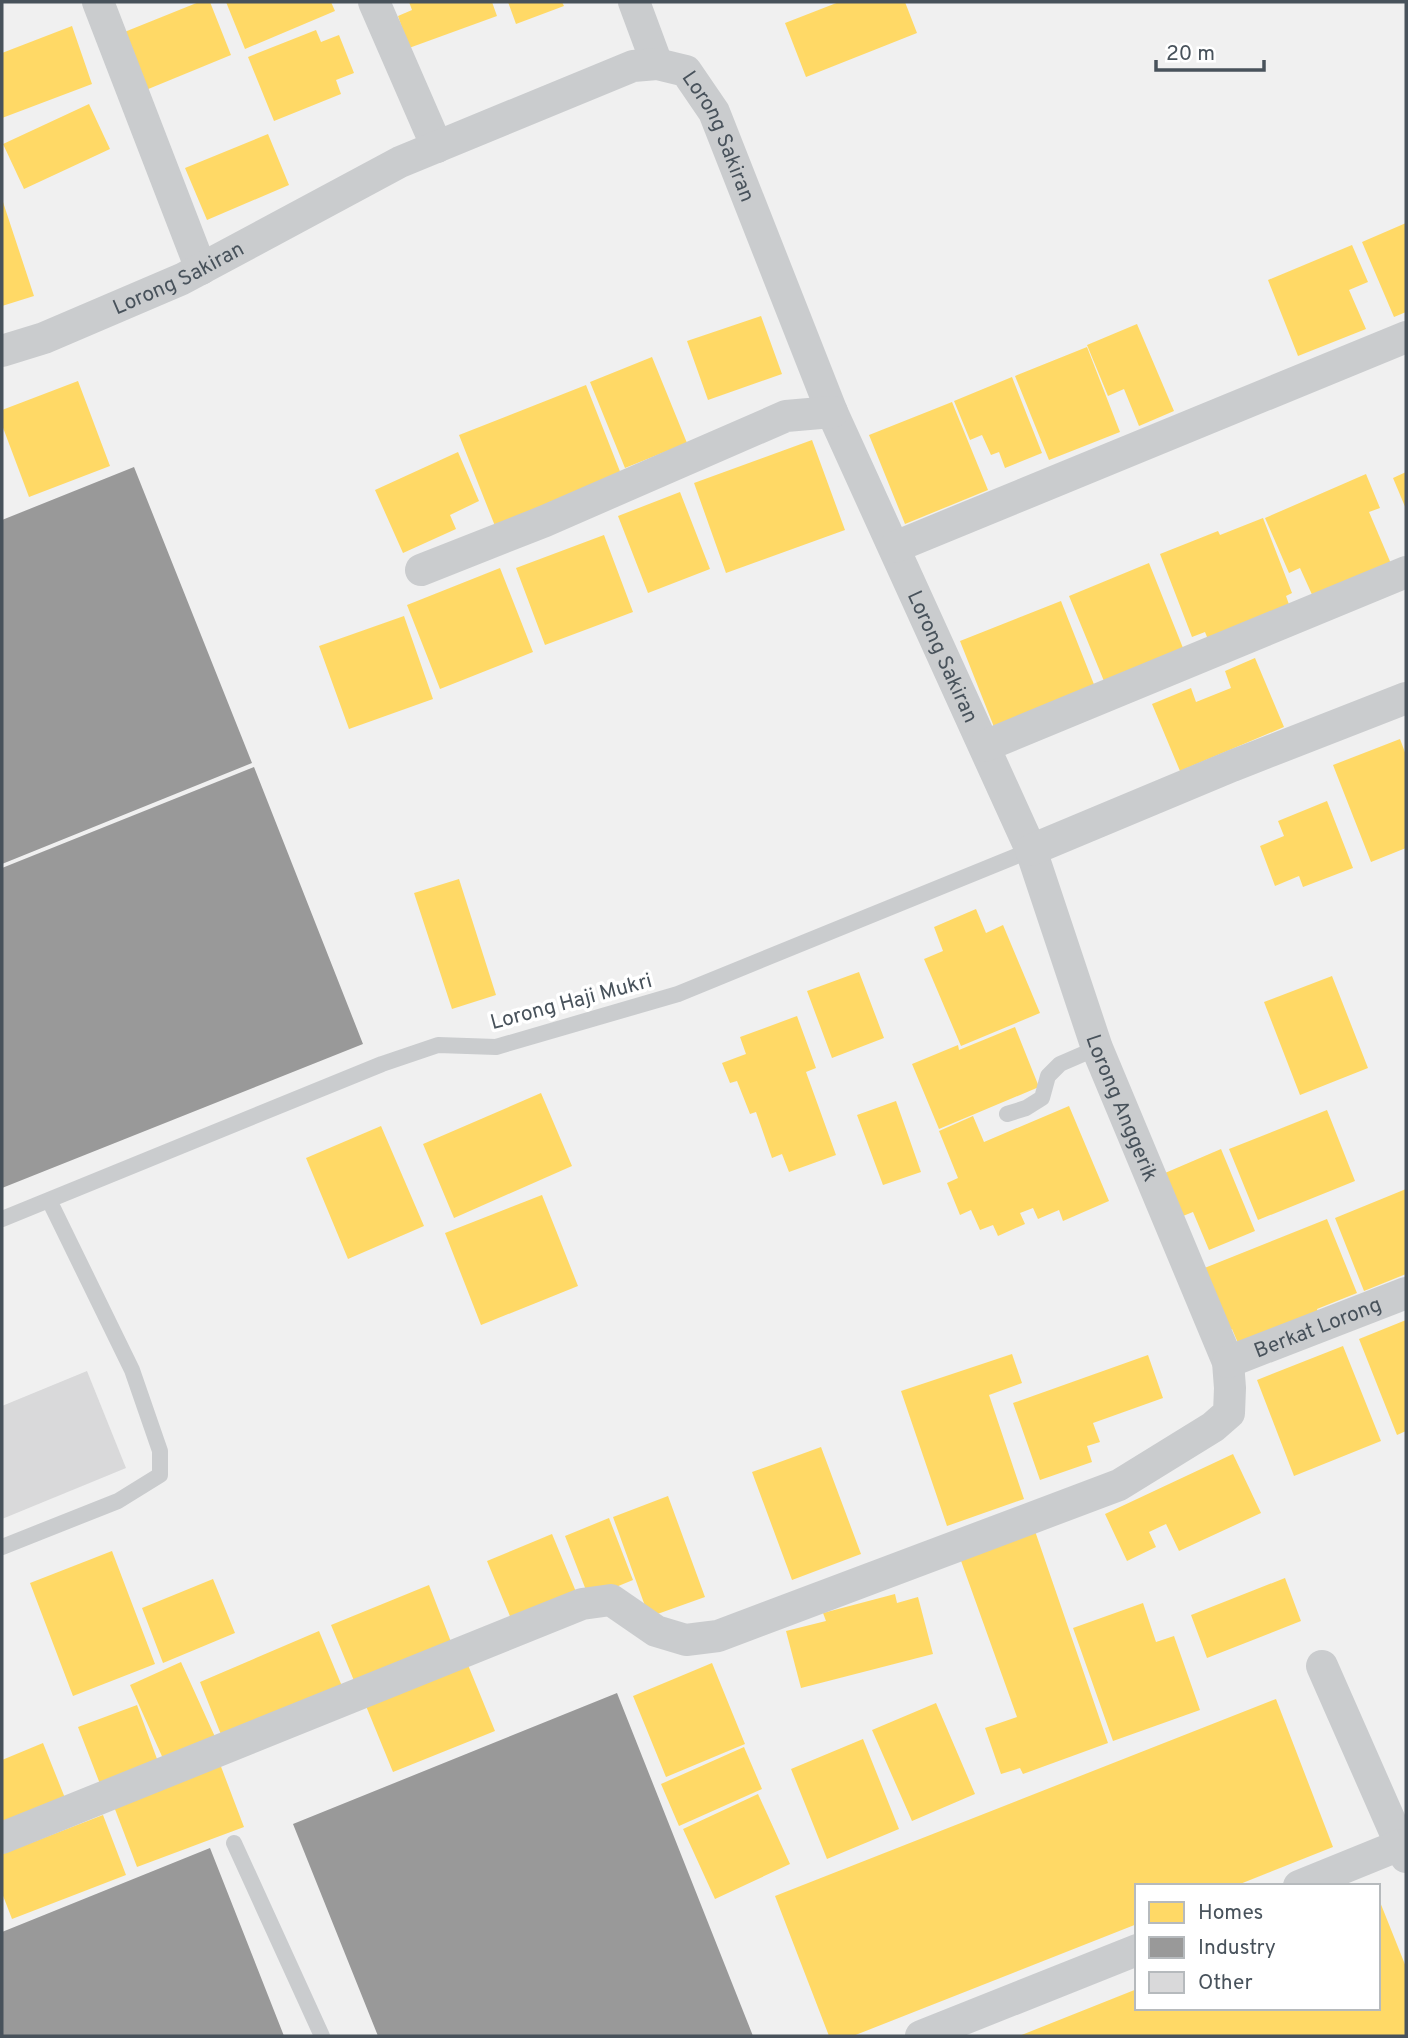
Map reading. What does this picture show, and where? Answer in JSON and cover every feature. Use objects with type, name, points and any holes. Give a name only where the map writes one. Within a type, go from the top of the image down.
[{"type":"street","points":[[98,2],[201,269]]},
{"type":"street","points":[[374,2],[438,147]]},
{"type":"street","points":[[634,2],[657,64]]},
{"type":"street","name":"Lorong Sakiran","points":[[2,351],[44,338],[201,269],[400,162],[634,66],[657,64],[686,71],[714,112],[832,412],[1031,850]]},
{"type":"street","points":[[895,547],[1406,337]]},
{"type":"street","points":[[421,570],[545,521],[786,416],[832,412]]},
{"type":"street","points":[[985,746],[1406,572]]},
{"type":"street","points":[[1031,850],[1232,766],[1406,698]]},
{"type":"street","name":"Lorong Anggerik","points":[[2,1838],[582,1604],[611,1600],[656,1631],[686,1640],[718,1636],[1119,1485],[1213,1427],[1229,1413],[1228,1362],[1097,1048],[1031,850]]},
{"type":"street","name":"Berkat Lorong","points":[[1228,1362],[1406,1293]]},
{"type":"street","points":[[1305,1884],[1403,1851],[1322,1666]]},
{"type":"street","points":[[921,2036],[1135,1951]]},
{"type":"lane","name":"Lorong Haji Mukri","points":[[2,1219],[382,1064],[438,1045],[496,1046],[678,994],[1031,850]]},
{"type":"lane","points":[[1007,1114],[1027,1108],[1041,1098],[1048,1076],[1060,1064],[1097,1048]]},
{"type":"lane","points":[[2,1547],[118,1501],[160,1475],[160,1451],[132,1370],[50,1200]]},
{"type":"lane","points":[[234,1843],[322,2036]]},
{"type":"building: Homes","points":[[199,2],[210,2],[231,55],[141,92],[117,35]]},
{"type":"building: Homes","points":[[226,2],[331,2],[335,11],[245,49]]},
{"type":"building: Homes","points":[[409,2],[492,2],[497,16],[409,48],[398,16],[412,10]]},
{"type":"building: Homes","points":[[508,2],[562,2],[564,6],[516,24]]},
{"type":"building: Homes","points":[[839,2],[905,2],[917,33],[806,77],[785,23]]},
{"type":"building: Homes","points":[[72,26],[92,84],[2,118],[2,53]]},
{"type":"building: Homes","points":[[316,30],[321,42],[339,35],[354,73],[336,80],[341,94],[274,121],[248,57]]},
{"type":"building: Homes","points":[[89,104],[110,149],[24,189],[3,144]]},
{"type":"building: Homes","points":[[268,134],[289,185],[207,220],[185,168]]},
{"type":"building: Homes","points":[[2,199],[34,296],[2,306]]},
{"type":"building: Homes","points":[[1406,223],[1406,312],[1394,317],[1362,242]]},
{"type":"building: Homes","points":[[1352,245],[1368,282],[1349,290],[1366,329],[1298,356],[1268,280]]},
{"type":"building: Homes","points":[[761,316],[782,374],[708,400],[687,341]]},
{"type":"building: Homes","points":[[1137,324],[1174,411],[1139,426],[1124,389],[1108,396],[1087,345]]},
{"type":"building: Homes","points":[[1087,347],[1120,432],[1049,460],[1015,376]]},
{"type":"building: Homes","points":[[652,357],[687,443],[625,468],[590,382]]},
{"type":"building: Homes","points":[[1012,377],[1042,453],[1005,468],[999,452],[991,455],[982,435],[970,440],[954,401]]},
{"type":"building: Homes","points":[[78,381],[110,466],[29,497],[2,425],[2,410]]},
{"type":"building: Homes","points":[[586,385],[621,474],[495,526],[459,435]]},
{"type":"building: Homes","points":[[952,402],[988,490],[905,524],[869,435]]},
{"type":"building: Homes","points":[[812,440],[845,530],[726,573],[694,483]]},
{"type":"building: Homes","points":[[458,452],[479,501],[450,515],[456,529],[403,553],[375,490]]},
{"type":"building: Homes","points":[[1406,472],[1406,509],[1393,478]]},
{"type":"building: Homes","points":[[1366,474],[1380,508],[1369,512],[1392,566],[1314,599],[1300,568],[1289,573],[1265,518]]},
{"type":"building: Homes","points":[[680,492],[710,569],[648,593],[618,516]]},
{"type":"building: Homes","points":[[1263,518],[1292,593],[1286,596],[1291,610],[1209,642],[1205,632],[1192,637],[1160,554],[1218,531],[1220,535]]},
{"type":"building: Homes","points":[[604,535],[633,612],[545,645],[516,568]]},
{"type":"building: Homes","points":[[1149,563],[1185,653],[1106,686],[1069,596]]},
{"type":"building: Homes","points":[[500,568],[533,652],[440,689],[407,605]]},
{"type":"building: Homes","points":[[1061,601],[1095,687],[994,727],[960,641]]},
{"type":"building: Homes","points":[[404,616],[433,699],[349,729],[319,646]]},
{"type":"building: Homes","points":[[1255,658],[1284,727],[1180,771],[1152,704],[1191,688],[1196,702],[1231,688],[1225,671]]},
{"type":"building: Homes","points":[[1400,739],[1406,755],[1406,848],[1371,862],[1333,765]]},
{"type":"building: Homes","points":[[1327,801],[1353,868],[1303,887],[1299,876],[1275,886],[1260,846],[1284,836],[1278,821]]},
{"type":"building: Homes","points":[[459,879],[496,995],[452,1009],[414,893]]},
{"type":"building: Homes","points":[[976,909],[986,933],[1003,925],[1040,1013],[961,1046],[924,959],[943,951],[934,927]]},
{"type":"building: Homes","points":[[859,972],[884,1038],[832,1058],[807,991]]},
{"type":"building: Homes","points":[[1332,976],[1368,1068],[1300,1095],[1264,1002]]},
{"type":"building: Homes","points":[[797,1016],[816,1068],[806,1072],[836,1155],[789,1172],[782,1154],[772,1158],[756,1112],[750,1114],[737,1081],[730,1083],[722,1063],[746,1054],[740,1037]]},
{"type":"building: Homes","points":[[1015,1027],[1039,1087],[939,1129],[912,1064],[958,1045],[959,1050]]},
{"type":"building: Homes","points":[[541,1093],[572,1166],[454,1218],[423,1144]]},
{"type":"building: Homes","points":[[896,1101],[921,1172],[883,1185],[857,1115]]},
{"type":"building: Homes","points":[[1069,1106],[1109,1201],[1063,1221],[1059,1210],[1038,1219],[1033,1208],[1020,1213],[1025,1224],[998,1236],[993,1225],[980,1230],[971,1210],[960,1215],[947,1183],[958,1178],[939,1131],[973,1116],[984,1142]]},
{"type":"building: Homes","points":[[1327,1110],[1355,1181],[1258,1220],[1229,1149]]},
{"type":"building: Homes","points":[[381,1126],[424,1226],[348,1259],[306,1158]]},
{"type":"building: Homes","points":[[1221,1149],[1255,1231],[1209,1250],[1193,1212],[1183,1216],[1165,1173]]},
{"type":"building: Homes","points":[[1406,1189],[1406,1274],[1364,1291],[1335,1218]]},
{"type":"building: Homes","points":[[542,1195],[578,1286],[481,1325],[445,1233]]},
{"type":"building: Homes","points":[[1327,1219],[1357,1293],[1317,1309],[1320,1317],[1241,1350],[1232,1329],[1226,1330],[1202,1269]]},
{"type":"building: Homes","points":[[1406,1320],[1406,1431],[1397,1435],[1359,1339]]},
{"type":"building: Homes","points":[[1343,1346],[1381,1441],[1294,1476],[1257,1380]]},
{"type":"building: Homes","points":[[1012,1354],[1022,1383],[989,1395],[1024,1499],[947,1526],[901,1391]]},
{"type":"building: Homes","points":[[1148,1355],[1163,1398],[1093,1423],[1100,1442],[1087,1446],[1092,1462],[1040,1480],[1013,1403]]},
{"type":"building: Homes","points":[[821,1447],[861,1554],[792,1580],[752,1472]]},
{"type":"building: Homes","points":[[1233,1454],[1261,1513],[1179,1551],[1166,1524],[1149,1532],[1156,1547],[1127,1561],[1105,1514]]},
{"type":"building: Homes","points":[[668,1496],[705,1597],[649,1617],[613,1517]]},
{"type":"building: Homes","points":[[609,1518],[633,1580],[589,1598],[565,1536]]},
{"type":"building: Homes","points":[[1035,1531],[1108,1743],[1023,1774],[1020,1768],[1001,1774],[985,1728],[1017,1717],[960,1558]]},
{"type":"building: Homes","points":[[552,1534],[579,1599],[514,1626],[487,1561]]},
{"type":"building: Homes","points":[[112,1551],[155,1664],[73,1696],[30,1583]]},
{"type":"building: Homes","points":[[1285,1578],[1301,1621],[1207,1658],[1191,1615]]},
{"type":"building: Homes","points":[[213,1579],[235,1633],[163,1663],[142,1608]]},
{"type":"building: Homes","points":[[429,1585],[453,1647],[357,1688],[331,1625]]},
{"type":"building: Homes","points":[[895,1594],[897,1603],[918,1597],[933,1654],[801,1688],[786,1631],[826,1621],[823,1613]]},
{"type":"building: Homes","points":[[1143,1603],[1156,1642],[1174,1636],[1200,1710],[1113,1741],[1073,1628]]},
{"type":"building: Homes","points":[[319,1631],[344,1691],[224,1742],[200,1682]]},
{"type":"building: Homes","points":[[181,1662],[216,1739],[165,1763],[130,1685]]},
{"type":"building: Homes","points":[[712,1663],[745,1744],[666,1777],[633,1696]]},
{"type":"building: Homes","points":[[468,1665],[495,1731],[393,1772],[366,1706]]},
{"type":"building: Homes","points":[[1276,1699],[1333,1847],[1240,1884],[1135,1884],[1135,1925],[853,2036],[829,2036],[775,1896]]},
{"type":"building: Homes","points":[[936,1703],[975,1794],[912,1821],[872,1730]]},
{"type":"building: Homes","points":[[137,1705],[160,1767],[102,1789],[78,1727]]},
{"type":"building: Homes","points":[[863,1739],[899,1829],[827,1859],[791,1769]]},
{"type":"building: Homes","points":[[43,1743],[67,1803],[2,1829],[2,1760]]},
{"type":"building: Homes","points":[[744,1747],[762,1789],[679,1826],[661,1784]]},
{"type":"building: Homes","points":[[220,1764],[244,1827],[137,1867],[113,1804]]},
{"type":"building: Homes","points":[[758,1794],[790,1864],[715,1899],[683,1829]]},
{"type":"building: Homes","points":[[103,1815],[126,1875],[12,1919],[2,1893],[2,1854]]},
{"type":"building: Homes","points":[[1380,1902],[1406,1967],[1406,2036],[1019,2036],[1135,1990],[1135,2010],[1380,2010]]},
{"type":"building: Industry","points":[[134,467],[252,763],[2,864],[2,520]]},
{"type":"building: Industry","points":[[254,767],[363,1044],[2,1188],[2,868]]},
{"type":"building: Industry","points":[[617,1693],[753,2036],[378,2036],[293,1824]]},
{"type":"building: Industry","points":[[210,1848],[284,2036],[2,2036],[2,1932]]},
{"type":"building: Other","points":[[87,1371],[126,1468],[2,1519],[2,1406]]}]
